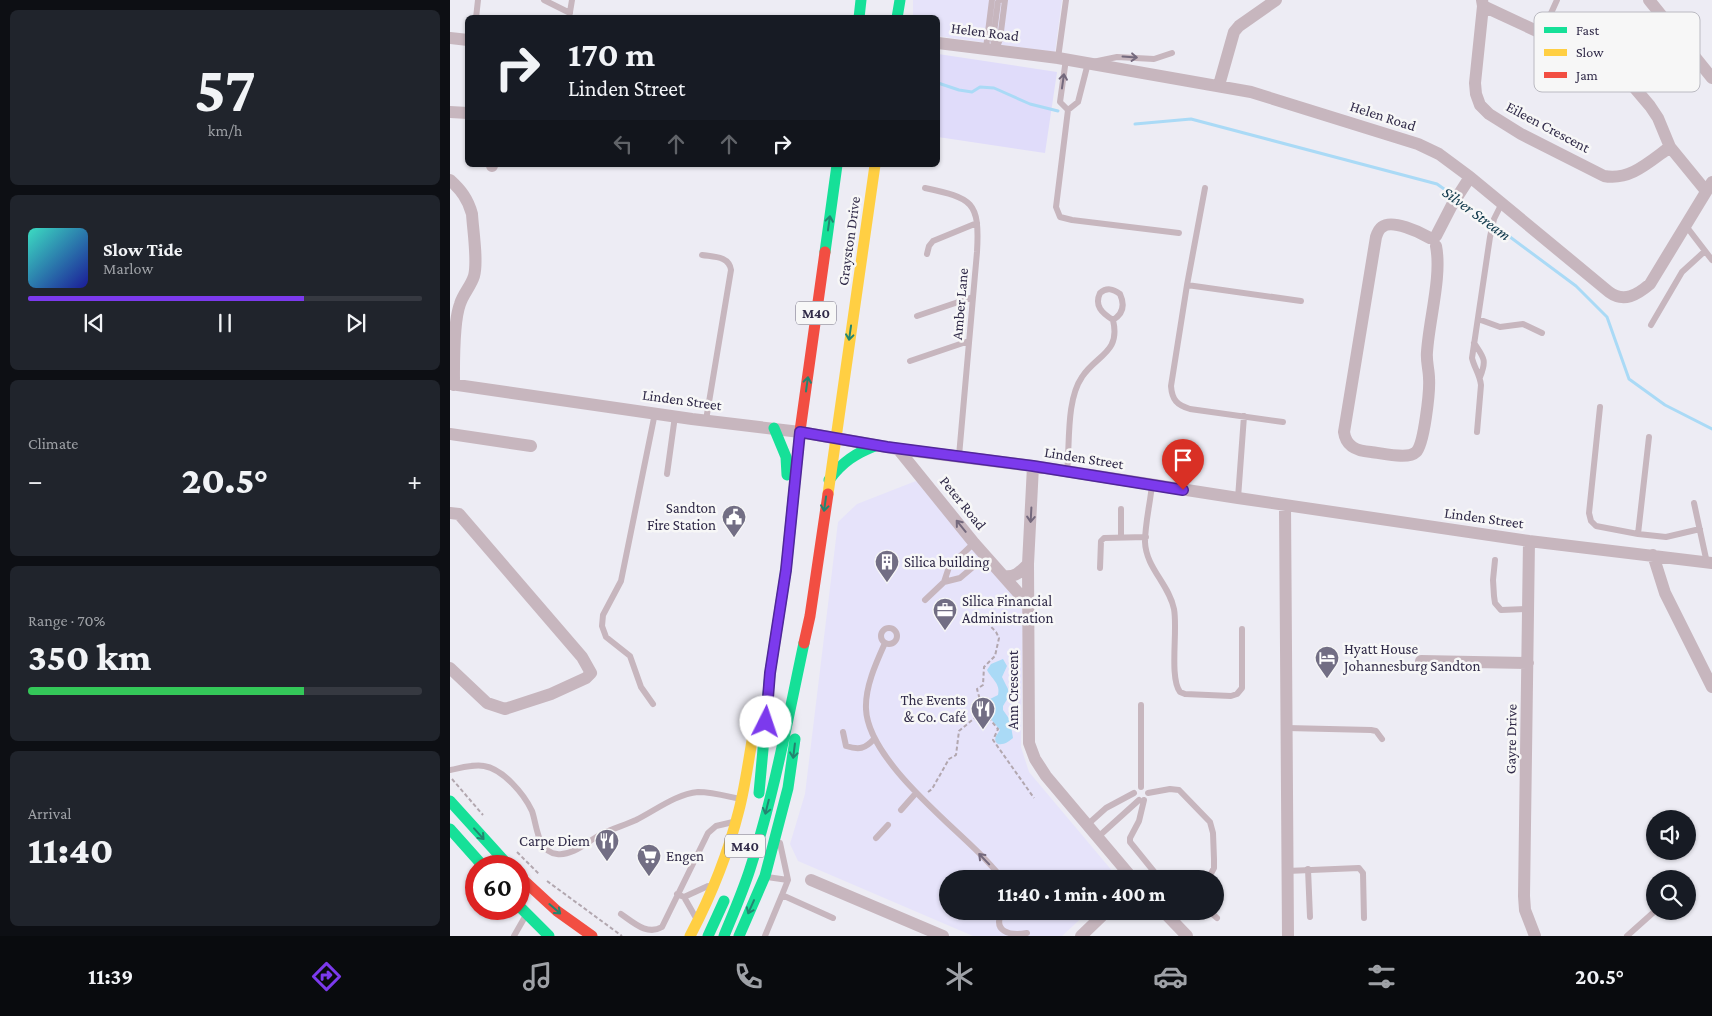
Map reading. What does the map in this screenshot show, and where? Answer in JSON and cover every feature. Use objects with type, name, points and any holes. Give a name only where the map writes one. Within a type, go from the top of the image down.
[{"type":"main road","points":[[859,15],[861,0]]},
{"type":"main road","points":[[898,15],[900,0]]},
{"type":"main road","name":"Grayston Drive","points":[[756,805],[761,784],[770,673],[786,570],[800,432],[837,167]]},
{"type":"main road","name":"Grayston Drive","points":[[724,936],[750,869],[779,760],[810,616],[875,167]]},
{"type":"main road","points":[[774,428],[786,453],[788,471],[784,517],[786,570]]},
{"type":"main road","points":[[829,480],[838,467],[849,457],[877,445]]},
{"type":"main road","points":[[739,936],[764,876],[792,763],[810,616]]},
{"type":"main road","points":[[692,931],[714,883],[736,821],[753,731],[770,673]]},
{"type":"main road","points":[[450,801],[499,855]]},
{"type":"main road","points":[[450,829],[473,855]]},
{"type":"main road","points":[[530,886],[557,911],[592,936]]},
{"type":"main road","points":[[708,936],[728,893]]},
{"type":"main road","points":[[530,918],[549,936]]},
{"type":"street","points":[[1219,85],[1234,32],[1276,0]]},
{"type":"street","points":[[1649,0],[1659,12]]},
{"type":"street","points":[[1483,3],[1534,29]]},
{"type":"street","name":"Eileen Crescent","points":[[1483,3],[1475,90],[1480,105],[1489,114],[1521,134],[1604,176],[1618,178],[1631,174],[1670,147]]},
{"type":"street","points":[[450,38],[465,40]]},
{"type":"street","name":"Helen Road","points":[[940,43],[1062,58],[1219,85],[1251,92],[1427,147],[1470,177],[1609,292],[1619,298],[1635,295],[1650,284],[1709,186]]},
{"type":"street","points":[[1700,60],[1710,72]]},
{"type":"street","points":[[1637,92],[1658,118],[1670,147],[1709,186]]},
{"type":"street","points":[[450,112],[465,113]]},
{"type":"street","points":[[1434,240],[1419,231],[1388,224],[1381,228],[1376,238],[1344,432],[1348,443],[1353,448],[1365,452],[1405,456],[1413,454],[1420,447],[1429,379],[1426,354],[1438,257],[1434,240],[1452,205],[1470,177]]},
{"type":"street","points":[[450,180],[466,196],[470,208],[475,266],[474,276],[460,302],[457,315],[452,384]]},
{"type":"street","name":"Linden Street","points":[[452,384],[675,416],[774,428],[877,445],[1033,466],[1529,541],[1710,563]]},
{"type":"street","points":[[450,434],[531,446]]},
{"type":"street","name":"Peter Road","points":[[898,448],[974,543],[1029,605]]},
{"type":"street","name":"Ann Crescent","points":[[1033,466],[1028,564],[1029,743],[1035,759],[1046,776],[1126,870]]},
{"type":"street","points":[[1286,505],[1288,936]]},
{"type":"street","points":[[450,513],[459,514],[582,657],[591,673],[586,678],[551,694],[505,709],[487,703],[450,668]]},
{"type":"street","name":"Gayre Drive","points":[[1529,541],[1524,896],[1525,910],[1535,936]]},
{"type":"street","points":[[1653,555],[1665,593],[1712,687]]},
{"type":"street","points":[[1004,576],[1010,577],[1015,575],[1028,564]]},
{"type":"street","points":[[1421,661],[1528,663]]},
{"type":"street","points":[[811,880],[943,936]]},
{"type":"street","points":[[1081,936],[1098,920]]},
{"type":"street","points":[[1172,920],[1187,936]]},
{"type":"lane","points":[[476,15],[478,0]]},
{"type":"lane","points":[[544,0],[570,9]]},
{"type":"lane","points":[[991,49],[992,0]]},
{"type":"lane","points":[[991,49],[994,40],[998,2],[1000,0]]},
{"type":"lane","points":[[991,49],[1000,39],[1005,0]]},
{"type":"lane","points":[[1066,0],[1060,102],[1068,110]]},
{"type":"lane","points":[[1552,12],[1557,0]]},
{"type":"lane","points":[[1172,53],[1154,59],[1117,57],[1088,63],[1078,102],[1068,110],[1056,203],[1060,217],[1179,234]]},
{"type":"lane","name":"Amber Lane","points":[[926,188],[964,198],[972,207],[977,223],[978,244],[959,456]]},
{"type":"lane","points":[[1205,188],[1187,286],[1171,386],[1172,394],[1176,403],[1190,409],[1283,422]]},
{"type":"lane","points":[[1477,432],[1481,384],[1472,358],[1490,237],[1494,219],[1502,203]]},
{"type":"lane","points":[[927,254],[929,246],[933,241],[977,223]]},
{"type":"lane","points":[[1686,226],[1712,260]]},
{"type":"lane","points":[[1652,325],[1679,277],[1705,251]]},
{"type":"lane","points":[[702,255],[725,260],[730,264],[731,270],[706,420]]},
{"type":"lane","points":[[1187,286],[1300,301]]},
{"type":"lane","points":[[1107,289],[1120,294],[1122,301],[1122,311],[1113,320],[1103,314],[1098,307],[1100,293],[1107,289]]},
{"type":"lane","points":[[917,316],[973,297]]},
{"type":"lane","points":[[1478,319],[1500,327],[1523,324],[1542,333]]},
{"type":"lane","points":[[1067,472],[1073,396],[1082,377],[1111,347],[1114,337],[1113,320]]},
{"type":"lane","points":[[910,361],[970,341]]},
{"type":"lane","points":[[1474,343],[1484,358],[1485,363],[1480,377]]},
{"type":"lane","points":[[1600,407],[1589,513],[1591,521],[1596,526],[1638,534],[1666,536],[1700,529]]},
{"type":"lane","points":[[653,704],[641,687],[630,656],[606,637],[602,626],[603,616],[621,581],[655,413]]},
{"type":"lane","points":[[667,474],[675,416]]},
{"type":"lane","points":[[1238,498],[1244,416]]},
{"type":"lane","points":[[1638,534],[1649,436]]},
{"type":"lane","points":[[1152,485],[1146,537],[1148,558],[1169,595],[1174,610],[1175,681],[1180,692],[1185,694],[1231,696],[1239,692],[1242,688],[1242,629]]},
{"type":"lane","points":[[1694,503],[1710,563]]},
{"type":"lane","points":[[1121,509],[1121,537]]},
{"type":"lane","points":[[1100,568],[1101,541],[1104,538],[1146,537]]},
{"type":"lane","points":[[925,600],[944,582],[949,567],[974,543]]},
{"type":"lane","points":[[944,582],[960,578],[986,556]]},
{"type":"lane","points":[[1495,560],[1493,580],[1495,603],[1501,610],[1528,609]]},
{"type":"lane","points":[[897,627],[898,637],[895,642],[890,645],[885,643],[881,637],[882,631],[886,628],[897,627]]},
{"type":"lane","points":[[885,643],[866,697],[866,710],[874,739],[881,751],[916,793],[994,870]]},
{"type":"lane","points":[[1141,705],[1141,787]]},
{"type":"lane","points":[[1287,728],[1371,730],[1376,731],[1382,739]]},
{"type":"lane","points":[[843,732],[846,746],[857,749],[866,747],[874,739]]},
{"type":"lane","points":[[450,770],[477,765],[496,770],[504,775],[520,793],[531,810],[538,834],[545,848],[550,853],[556,854],[572,851],[604,832],[636,820],[685,795],[706,792],[741,799]]},
{"type":"lane","points":[[1087,824],[1106,808],[1134,793],[1141,787]]},
{"type":"lane","points":[[1141,787],[1148,792]]},
{"type":"lane","points":[[1148,792],[1170,789],[1179,790],[1210,822],[1213,833],[1213,870]]},
{"type":"lane","points":[[1098,837],[1147,797],[1148,792]]},
{"type":"lane","points":[[901,810],[916,793]]},
{"type":"lane","points":[[1134,793],[1135,797],[1141,800]]},
{"type":"lane","points":[[1141,800],[1139,821],[1130,838],[1130,842],[1153,870]]},
{"type":"lane","points":[[621,914],[646,929],[662,927],[708,833],[716,826],[736,821]]},
{"type":"lane","points":[[876,838],[888,825]]},
{"type":"lane","points":[[765,936],[788,880],[777,828]]},
{"type":"lane","points":[[1288,870],[1355,867],[1361,869],[1363,873],[1364,918]]},
{"type":"lane","points":[[1308,870],[1310,918]]},
{"type":"lane","points":[[764,876],[788,880]]},
{"type":"lane","points":[[677,894],[684,897],[714,883]]},
{"type":"lane","points":[[782,895],[833,918]]},
{"type":"lane","points":[[684,897],[692,931]]},
{"type":"lane","points":[[1627,936],[1646,919]]},
{"type":"lane","points":[[514,936],[519,920]]},
{"type":"lane","points":[[999,920],[1001,929],[1008,934],[1018,936],[1027,933]]},
{"type":"path","points":[[978,613],[996,632],[999,638],[996,656],[984,668],[983,685],[977,689],[982,711],[998,729],[993,740],[1034,798]]},
{"type":"path","points":[[927,794],[932,789],[949,759],[956,755],[959,731],[982,711]]},
{"type":"path","points":[[450,777],[488,820]]},
{"type":"path","points":[[514,849],[540,874]]},
{"type":"path","points":[[546,881],[622,936]]},
{"type":"shaded area","points":[[913,0],[1062,0],[1055,52],[940,36],[940,15],[913,15]]},
{"type":"shaded area","points":[[940,54],[1057,72],[1045,153],[940,137]]},
{"type":"shaded area","points":[[916,481],[1023,608],[1021,747],[1029,772],[1111,870],[939,870],[939,920],[1079,920],[1062,936],[973,936],[798,861],[790,844],[805,794],[838,522],[857,504]]},
{"type":"water","points":[[1003,659],[1007,666],[1002,677],[1009,696],[1003,706],[1003,710],[1010,720],[1013,738],[1006,743],[998,744],[995,739],[1000,730],[990,718],[993,713],[989,707],[985,711],[983,710],[984,702],[998,695],[999,691],[997,684],[987,670],[991,664]]},
{"type":"waterway","name":"Silver Stream","points":[[940,84],[972,92],[980,87],[994,88],[1030,104],[1058,111]]},
{"type":"waterway","name":"Silver Stream","points":[[1135,124],[1191,119],[1437,184],[1454,196]]},
{"type":"waterway","name":"Silver Stream","points":[[1459,199],[1576,286],[1607,317],[1629,379],[1665,405],[1712,429]]},
{"type":"traffic: fast","points":[[859,15],[861,0]]},
{"type":"traffic: fast","points":[[898,15],[900,0]]},
{"type":"traffic: fast","points":[[825,252],[837,167]]},
{"type":"traffic: fast","points":[[774,428],[786,457],[787,475]]},
{"type":"traffic: fast","points":[[759,793],[770,673],[786,570],[800,431]]},
{"type":"traffic: fast","points":[[829,480],[850,459],[862,451],[877,445]]},
{"type":"traffic: fast","points":[[724,936],[759,841],[780,756],[804,643]]},
{"type":"traffic: fast","points":[[739,936],[765,876],[788,788],[795,739]]},
{"type":"traffic: fast","points":[[450,801],[499,855]]},
{"type":"traffic: fast","points":[[450,829],[473,855]]},
{"type":"traffic: fast","points":[[708,936],[724,901]]},
{"type":"traffic: fast","points":[[530,917],[549,936]]},
{"type":"traffic: slow","points":[[828,494],[875,167]]},
{"type":"traffic: slow","points":[[690,936],[705,906],[730,843],[739,810],[757,715]]},
{"type":"traffic: jam","points":[[800,431],[825,252]]},
{"type":"traffic: jam","points":[[804,643],[810,616],[828,494]]},
{"type":"traffic: jam","points":[[530,886],[557,911],[592,936]]},
{"type":"place","name":"Sandton Fire Station","points":[[734,538]]},
{"type":"place","name":"Silica building","points":[[887,583]]},
{"type":"place","name":"Silica Financial Administration","points":[[945,631]]},
{"type":"place","name":"Hyatt House Johannesburg Sandton","points":[[1327,679]]},
{"type":"place","name":"The Events & Co. Café","points":[[983,730]]},
{"type":"place","name":"Carpe Diem","points":[[607,862]]},
{"type":"place","name":"Engen","points":[[649,877]]},
{"type":"route","points":[[766,722],[770,673],[786,570],[800,432],[887,447],[1033,466],[1183,490]]}]
